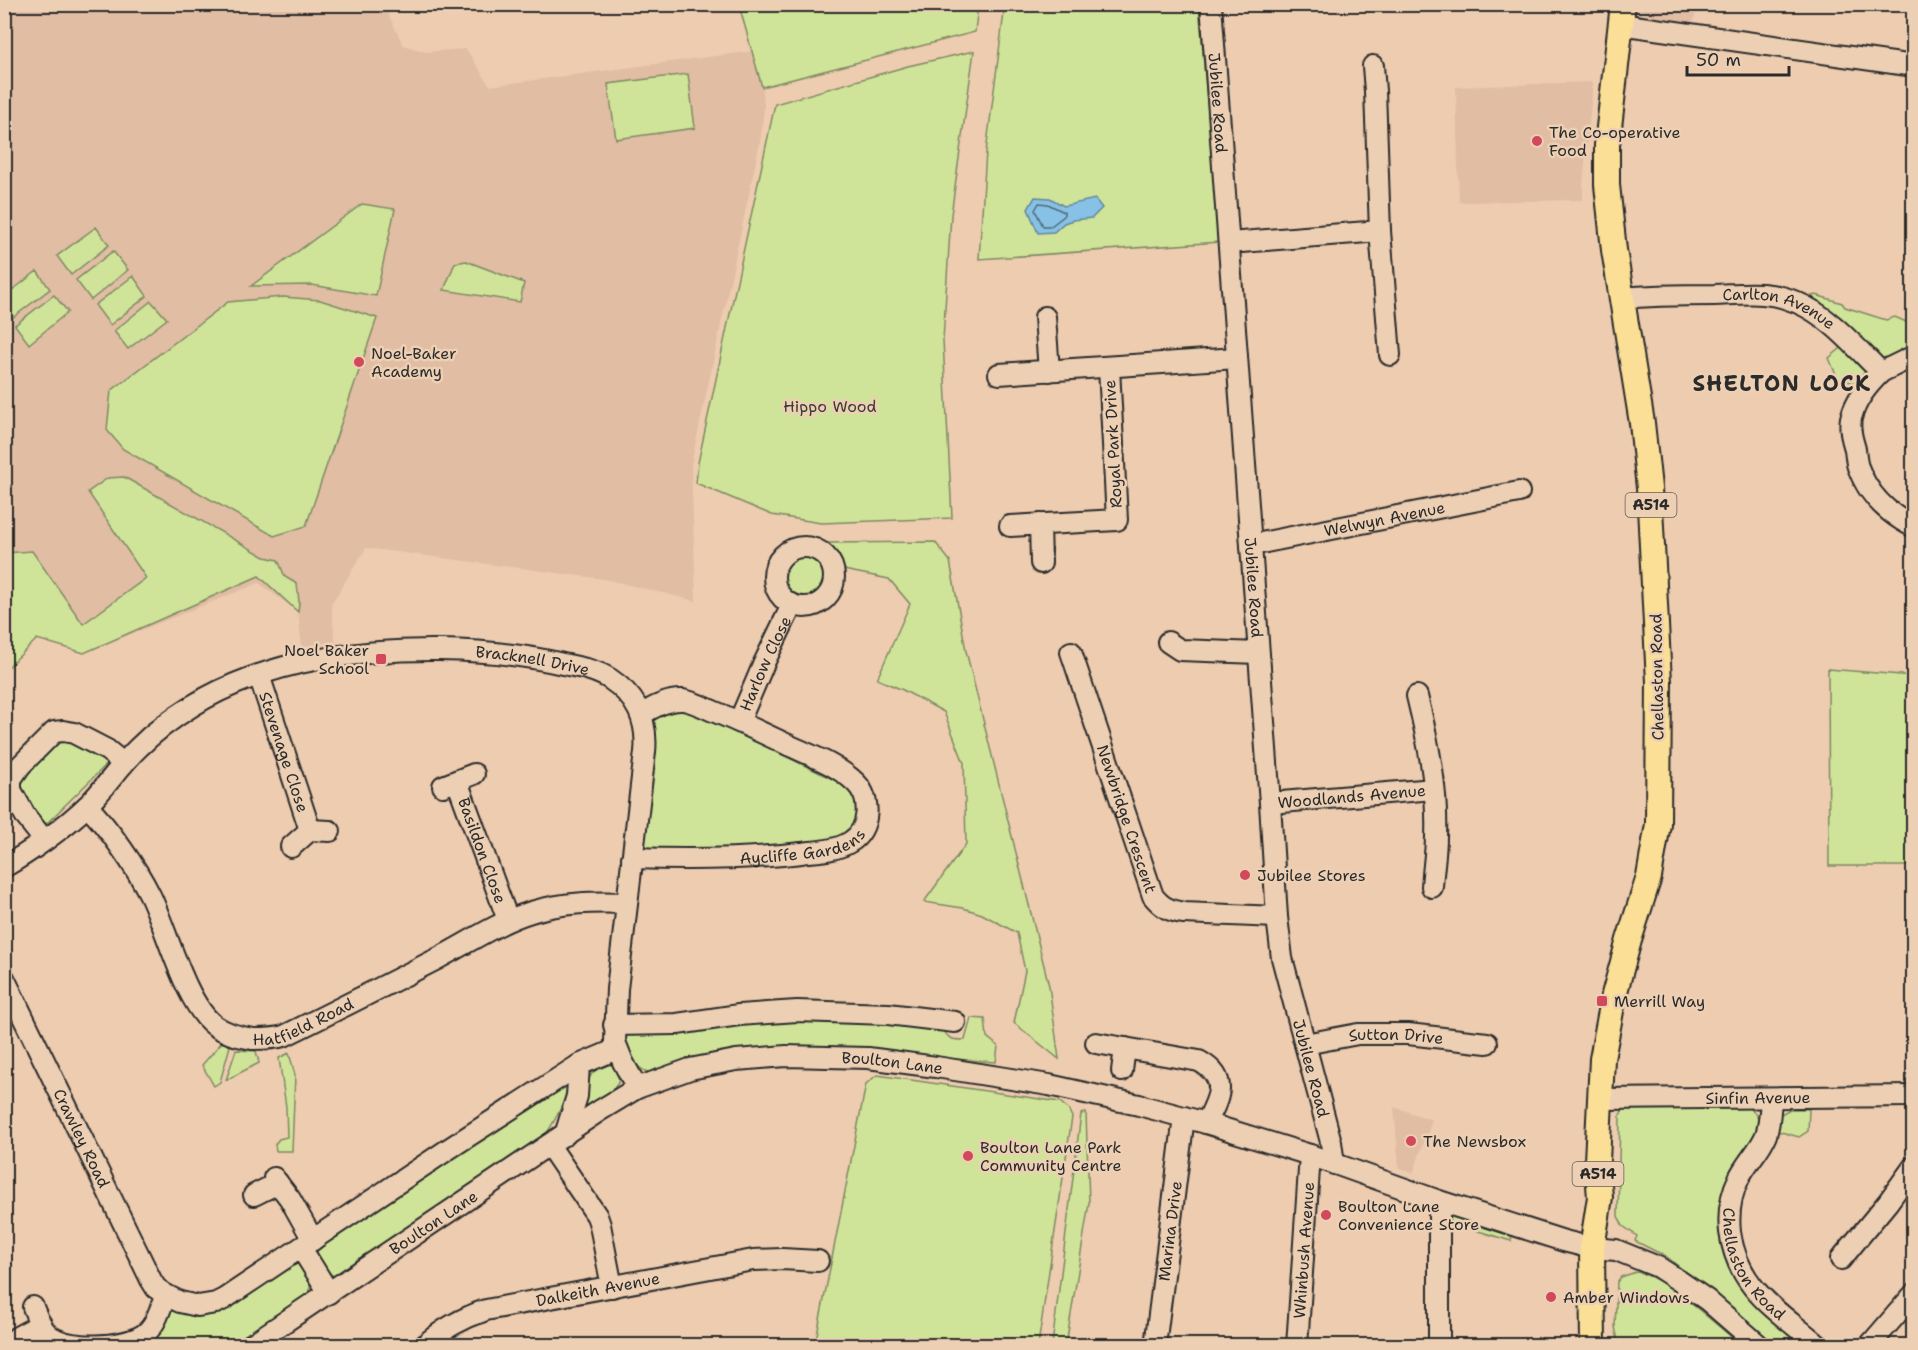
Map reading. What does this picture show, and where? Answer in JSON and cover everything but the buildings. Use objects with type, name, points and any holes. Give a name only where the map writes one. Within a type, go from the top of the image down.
[{"type":"main road","name":"Chellaston Road","points":[[1593,1346],[1592,1248],[1600,1197],[1597,1161],[1602,1059],[1612,1004],[1624,957],[1649,877],[1658,824],[1659,682],[1651,512],[1642,423],[1614,250],[1607,185],[1607,145],[1621,14]]},
{"type":"street","name":"Jubilee Road","points":[[1211,4],[1270,803],[1276,917],[1282,958],[1331,1142],[1334,1164]]},
{"type":"street","points":[[1621,14],[1914,66]]},
{"type":"street","points":[[1372,66],[1380,231],[1390,355]]},
{"type":"street","points":[[1229,243],[1380,231]]},
{"type":"street","name":"Carlton Avenue","points":[[1622,298],[1769,293],[1797,302],[1817,314],[1881,372]]},
{"type":"street","points":[[1045,317],[1049,371]]},
{"type":"street","points":[[1914,356],[1881,372],[1868,384],[1859,398],[1851,420],[1851,438],[1858,467],[1877,499],[1888,512],[1914,527]]},
{"type":"street","points":[[999,374],[1237,358]]},
{"type":"street","name":"Royal Park Drive","points":[[1010,526],[1117,520],[1109,368]]},
{"type":"street","name":"Welwyn Avenue","points":[[1251,544],[1519,492]]},
{"type":"street","points":[[1040,524],[1041,563]]},
{"type":"street","name":"Harlow Close","points":[[739,722],[792,605]]},
{"type":"street","points":[[1168,642],[1180,650],[1258,653]]},
{"type":"street","name":"Bracknell Drive","points":[[4,867],[32,850],[87,806],[123,764],[153,734],[195,704],[259,675],[315,660],[369,653],[414,651],[506,655],[547,660],[581,668],[603,675],[622,688],[636,706],[646,729],[617,989],[614,1025],[617,1049]]},
{"type":"street","name":"Newbridge Crescent","points":[[1071,652],[1153,896],[1169,911],[1184,914],[1276,917]]},
{"type":"street","name":"Stevenage Close","points":[[259,675],[310,830]]},
{"type":"street","name":"Woodlands Avenue","points":[[1417,696],[1427,736],[1434,789],[1436,835],[1432,887]]},
{"type":"street","name":"Aycliffe Gardens","points":[[632,858],[686,861],[761,858],[833,849],[850,842],[860,832],[866,818],[865,796],[855,782],[831,765],[739,722],[695,703],[682,700],[664,703],[641,715]]},
{"type":"street","points":[[44,840],[11,790],[11,779],[21,765],[54,732],[74,733],[107,750],[123,764]]},
{"type":"street","name":"Basildon Close","points":[[458,780],[508,920]]},
{"type":"street","name":"Woodlands Avenue","points":[[1270,803],[1434,789]]},
{"type":"street","name":"Hatfield Road","points":[[87,806],[104,826],[149,893],[189,991],[203,1014],[221,1030],[243,1038],[276,1039],[284,1036],[414,971],[508,920],[533,911],[595,902],[627,903]]},
{"type":"street","points":[[291,847],[310,830],[330,831]]},
{"type":"street","name":"Crawley Road","points":[[4,978],[9,998],[151,1280],[166,1296]]},
{"type":"street","points":[[614,1025],[676,1024],[739,1015],[797,1011],[888,1014],[955,1022]]},
{"type":"street","name":"Sutton Drive","points":[[1305,1044],[1358,1034],[1408,1034],[1486,1043]]},
{"type":"street","points":[[1096,1042],[1199,1061],[1209,1068],[1216,1076],[1220,1090],[1206,1124]]},
{"type":"street","points":[[1122,1071],[1125,1048]]},
{"type":"street","points":[[17,1337],[37,1316],[46,1333],[66,1343],[108,1345],[143,1335],[154,1323],[166,1296],[198,1306],[216,1303],[579,1065],[617,1049],[637,1088]]},
{"type":"street","name":"Boulton Lane","points":[[249,1346],[637,1088],[690,1069],[736,1060],[789,1056],[854,1057],[936,1067],[1050,1085],[1138,1104],[1310,1155],[1439,1201],[1592,1248]]},
{"type":"street","points":[[579,1065],[577,1096],[557,1140],[597,1216],[612,1287]]},
{"type":"street","name":"Sinfin Avenue","points":[[1600,1099],[1914,1096]]},
{"type":"street","name":"Chellaston Road","points":[[1771,1098],[1766,1134],[1742,1173],[1730,1201],[1731,1238],[1738,1263],[1751,1286],[1819,1346]]},
{"type":"street","name":"Marina Drive","points":[[1155,1346],[1184,1117]]},
{"type":"street","name":"Whinbush Avenue","points":[[1297,1346],[1310,1155]]},
{"type":"street","points":[[1843,1260],[1914,1166]]},
{"type":"street","points":[[254,1195],[276,1181],[290,1199],[329,1293]]},
{"type":"street","points":[[1439,1201],[1439,1346]]},
{"type":"street","points":[[1592,1248],[1616,1250],[1658,1267],[1707,1300],[1760,1346]]},
{"type":"street","name":"Dalkeith Avenue","points":[[424,1346],[472,1314],[486,1310],[758,1260],[782,1268],[818,1261]]},
{"type":"street","points":[[1869,1346],[1914,1294]]},
{"type":"shaded area","points":[[1638,4],[1698,5],[1693,23],[1651,16],[1637,7]]},
{"type":"shaded area","name":"Noel-Baker Academy","points":[[5,5],[384,5],[403,45],[426,52],[466,49],[490,86],[754,51],[762,80],[764,106],[761,137],[691,465],[696,601],[604,579],[366,548],[331,604],[335,641],[302,647],[298,612],[259,583],[84,653],[37,639],[5,670]]},
{"type":"shaded area","points":[[1593,82],[1583,200],[1459,202],[1456,87]]},
{"type":"shaded area","points":[[1394,1107],[1432,1120],[1413,1173],[1399,1168]]},
{"type":"green space","points":[[739,4],[978,5],[975,32],[762,87]]},
{"type":"green space","points":[[1005,5],[1199,5],[1219,242],[979,259],[986,152]]},
{"type":"green space","name":"Hippo Wood","points":[[974,51],[951,215],[943,340],[952,518],[821,523],[772,515],[696,483],[698,463],[775,104],[908,66]]},
{"type":"green space","points":[[688,74],[695,128],[616,139],[608,84]]},
{"type":"green space","points":[[362,204],[395,209],[376,296],[312,285],[251,286]]},
{"type":"green space","points":[[96,227],[109,245],[71,275],[57,256]]},
{"type":"green space","points":[[113,251],[128,270],[91,300],[76,280]]},
{"type":"green space","points":[[466,261],[524,283],[520,302],[444,290],[455,263]]},
{"type":"green space","points":[[37,271],[50,289],[11,319],[5,311],[5,296]]},
{"type":"green space","points":[[133,276],[147,296],[110,325],[95,305]]},
{"type":"green space","points":[[54,295],[68,312],[29,344],[15,325]]},
{"type":"green space","points":[[1816,295],[1886,320],[1895,317],[1913,325],[1913,350],[1884,361],[1880,359],[1810,300]]},
{"type":"green space","points":[[283,297],[320,300],[377,318],[306,526],[274,536],[123,449],[107,430],[111,391],[228,302]]},
{"type":"green space","points":[[151,301],[167,319],[128,349],[114,331]]},
{"type":"green space","points":[[1845,345],[1868,372],[1860,384],[1839,382],[1829,358]]},
{"type":"green space","points":[[124,477],[265,557],[278,560],[285,577],[297,584],[298,612],[259,576],[84,653],[37,639],[5,670],[5,553],[32,551],[83,624],[146,578],[88,492],[108,478]]},
{"type":"green space","points":[[935,542],[950,561],[966,651],[1049,986],[1059,1059],[1014,1023],[1025,971],[1017,933],[982,914],[963,908],[924,902],[966,844],[964,763],[944,712],[877,679],[910,604],[889,579],[844,570],[829,543]]},
{"type":"green space","points":[[804,552],[822,559],[829,577],[822,595],[804,602],[786,595],[779,577],[786,559]]},
{"type":"green space","points":[[1828,669],[1913,676],[1913,866],[1829,866]]},
{"type":"green space","points":[[665,708],[691,711],[843,784],[851,790],[858,803],[853,825],[843,839],[781,849],[649,850],[642,838],[651,723],[652,718]]},
{"type":"green space","points":[[65,738],[102,753],[108,763],[46,824],[37,817],[29,805],[23,791],[22,780],[31,766],[48,748],[57,740]]},
{"type":"green space","points":[[798,1016],[942,1028],[949,1037],[961,1040],[965,1040],[971,1018],[985,1019],[987,1037],[998,1046],[996,1062],[928,1057],[654,1073],[642,1070],[638,1066],[624,1040],[628,1033]]},
{"type":"green space","points":[[222,1042],[230,1046],[220,1082],[214,1086],[202,1065]]},
{"type":"green space","points":[[236,1050],[256,1051],[259,1063],[226,1080]]},
{"type":"green space","points":[[289,1053],[295,1075],[292,1151],[276,1151],[275,1144],[279,1139],[287,1137],[286,1107],[279,1058]]},
{"type":"green space","points":[[607,1064],[615,1066],[619,1076],[617,1084],[604,1096],[584,1108],[588,1080],[595,1071]]},
{"type":"green space","points":[[877,1075],[1060,1102],[1068,1109],[1072,1117],[1038,1345],[815,1345],[866,1084]]},
{"type":"green space","points":[[564,1084],[567,1088],[564,1100],[545,1136],[336,1277],[327,1272],[317,1255],[319,1245]]},
{"type":"green space","points":[[1626,1104],[1747,1105],[1756,1115],[1761,1128],[1724,1230],[1803,1343],[1801,1345],[1773,1345],[1667,1257],[1635,1241],[1637,1236],[1623,1226],[1618,1216],[1620,1115]]},
{"type":"green space","points":[[1790,1109],[1809,1109],[1808,1131],[1799,1137],[1774,1130],[1781,1114]]},
{"type":"green space","points":[[1086,1113],[1089,1203],[1066,1345],[1052,1345],[1081,1114]]},
{"type":"green space","points":[[1453,1215],[1512,1233],[1511,1241],[1449,1222],[1446,1218]]},
{"type":"green space","points":[[294,1263],[301,1265],[310,1282],[310,1290],[305,1299],[235,1345],[127,1346],[170,1309],[176,1307],[190,1309]]},
{"type":"green space","points":[[1636,1272],[1661,1282],[1676,1292],[1741,1345],[1619,1345],[1615,1327],[1617,1282],[1621,1277]]},
{"type":"water","points":[[1035,197],[1050,198],[1064,206],[1095,199],[1102,208],[1092,218],[1064,223],[1054,232],[1038,233],[1028,209]]},
{"type":"place","name":"The Co-operative Food","points":[[1537,141]]},
{"type":"place","name":"Noel-Baker Academy","points":[[359,362]]},
{"type":"place","name":"Noel Baker School","points":[[381,659]]},
{"type":"place","name":"Jubilee Stores","points":[[1245,875]]},
{"type":"place","name":"Merrill Way","points":[[1602,1001]]},
{"type":"place","name":"The Newsbox","points":[[1411,1141]]},
{"type":"place","name":"Boulton Lane Park Community Centre","points":[[968,1156]]},
{"type":"place","name":"Boulton Lane Convenience Store","points":[[1326,1215]]},
{"type":"place","name":"Amber Windows","points":[[1551,1297]]},
{"type":"district","name":"SHELTON LOCK","points":[[1782,383]]}]
